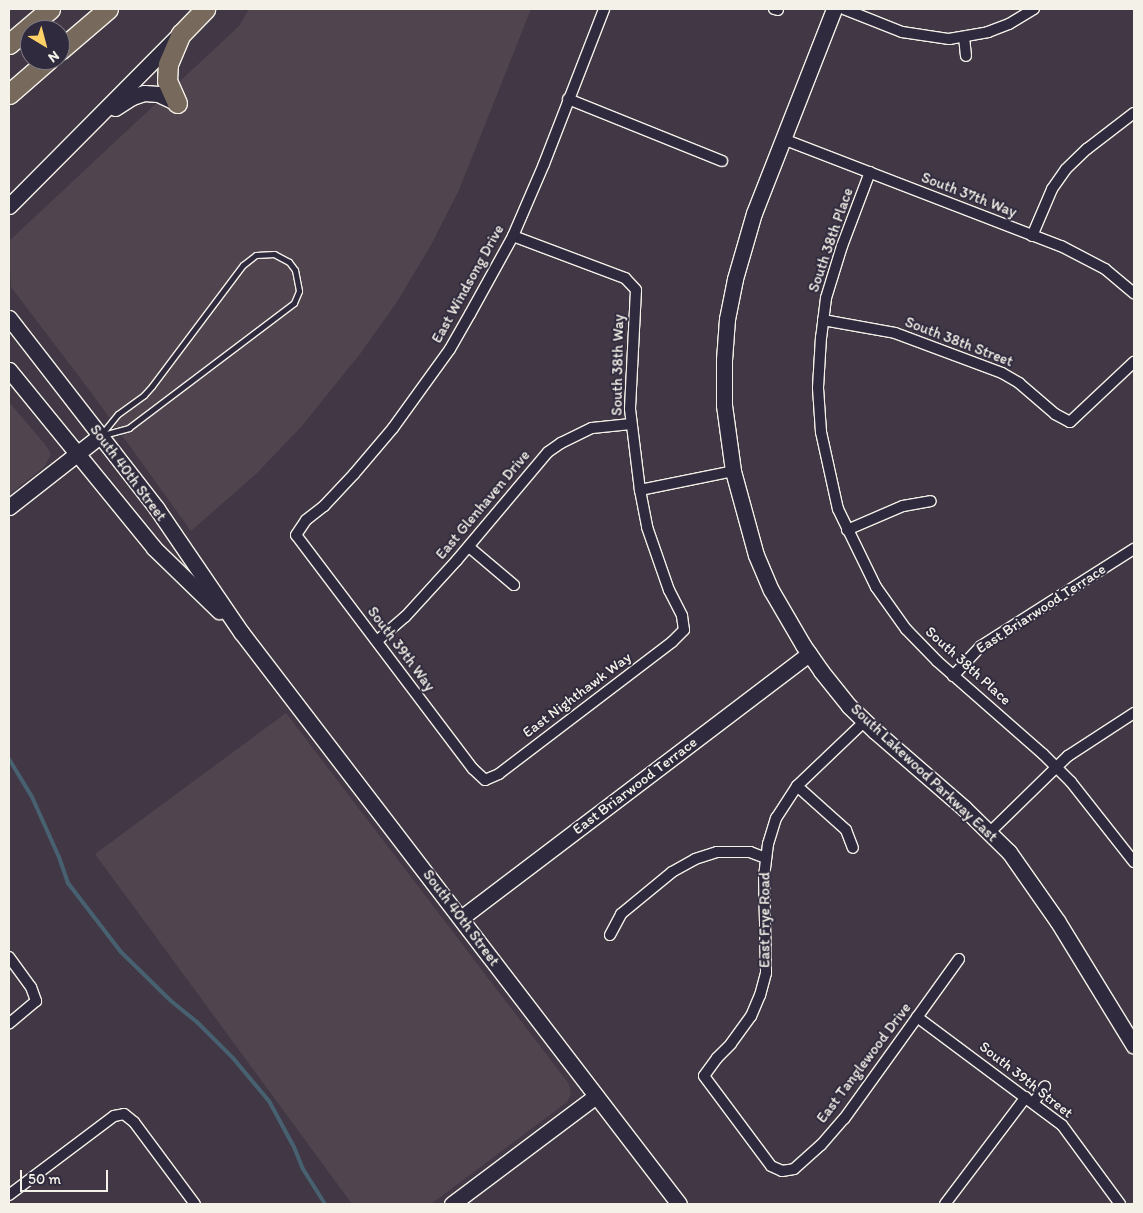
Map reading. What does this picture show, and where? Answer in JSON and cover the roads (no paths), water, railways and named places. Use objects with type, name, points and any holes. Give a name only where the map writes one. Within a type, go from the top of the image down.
[{"type":"highway","points":[[9,44],[50,9]]},
{"type":"highway","points":[[70,41],[108,9]]},
{"type":"highway","points":[[177,103],[169,87],[167,70],[180,34],[205,9]]},
{"type":"highway","points":[[9,94],[37,70]]},
{"type":"street","name":"East Windsong Drive","points":[[296,535],[306,520],[324,506],[354,474],[426,383],[466,321],[513,236],[544,164],[604,9]]},
{"type":"street","name":"South Lakewood Parkway East","points":[[834,9],[754,213],[734,279],[727,319],[724,360],[724,405],[733,471],[756,555],[771,590],[809,654],[850,706],[864,721],[990,832],[1009,852],[1036,889],[1134,1046]]},
{"type":"street","points":[[844,9],[902,32],[934,38],[964,37],[1010,24],[1034,9]]},
{"type":"street","points":[[9,206],[180,34]]},
{"type":"street","points":[[964,37],[966,56]]},
{"type":"street","points":[[85,129],[125,101],[144,93],[158,94],[177,103]]},
{"type":"street","points":[[568,100],[722,161]]},
{"type":"street","points":[[1032,236],[1052,189],[1066,169],[1087,149],[1134,113]]},
{"type":"street","name":"South 37th Way","points":[[783,139],[1088,258],[1118,278],[1134,293]]},
{"type":"street","name":"South 38th Place","points":[[870,172],[842,246],[826,298],[818,388],[821,432],[838,509],[876,587],[906,629],[953,676],[1014,726],[1056,767],[1093,809],[1134,862]]},
{"type":"street","name":"South 38th Way","points":[[513,236],[625,278],[636,290],[630,391],[640,490],[647,527],[669,590],[682,616],[684,630]]},
{"type":"street","name":"South 40th Street","points":[[9,318],[157,509],[241,632],[679,1204]]},
{"type":"street","name":"South 38th Street","points":[[824,320],[894,333],[1002,373],[1020,382],[1055,414],[1070,422],[1134,362]]},
{"type":"street","name":"South 40th Street","points":[[9,370],[77,456],[154,548],[241,632]]},
{"type":"street","name":"East Glenhaven Drive","points":[[377,641],[405,617],[469,547],[548,452],[561,443],[592,428],[632,424]]},
{"type":"street","points":[[9,507],[77,456],[100,436]]},
{"type":"street","points":[[640,490],[733,471]]},
{"type":"street","points":[[847,530],[903,506],[931,501]]},
{"type":"street","name":"South 39th Way","points":[[296,535],[473,769],[485,780]]},
{"type":"street","points":[[469,547],[514,585]]},
{"type":"street","name":"East Briarwood Terrace","points":[[953,676],[974,652],[987,642],[1134,549]]},
{"type":"street","name":"East Nighthawk Way","points":[[485,780],[499,774],[672,642],[684,630]]},
{"type":"street","name":"East Briarwood Terrace","points":[[461,918],[809,654]]},
{"type":"street","points":[[990,832],[1056,767],[1086,743],[1134,713]]},
{"type":"street","name":"East Frye Road","points":[[782,1171],[771,1166],[704,1076],[751,1016],[760,995],[766,973],[764,875],[766,858],[776,818],[797,786],[864,721]]},
{"type":"street","points":[[797,786],[846,830],[853,848]]},
{"type":"street","points":[[610,935],[621,914],[672,872],[695,859],[717,852],[750,852],[766,858]]},
{"type":"street","points":[[9,957],[31,987],[36,1001],[9,1024]]},
{"type":"street","name":"East Tanglewood Drive","points":[[782,1171],[794,1169],[821,1145],[844,1119],[958,959]]},
{"type":"street","name":"South 39th Street","points":[[917,1017],[1062,1125],[1120,1204]]},
{"type":"street","points":[[946,1204],[1030,1100],[1044,1086]]},
{"type":"street","points":[[452,1204],[596,1096]]},
{"type":"street","points":[[9,1195],[114,1116],[124,1114],[134,1122],[195,1204]]},
{"type":"lane","points":[[274,254],[289,262],[296,270],[298,280],[298,291],[294,303],[129,428],[100,436],[118,414],[152,386],[243,265],[256,255],[274,254]]},
{"type":"waterway","points":[[9,759],[32,797],[59,857],[68,883],[121,952],[233,1058],[269,1101],[294,1147],[303,1169],[325,1204]]}]
